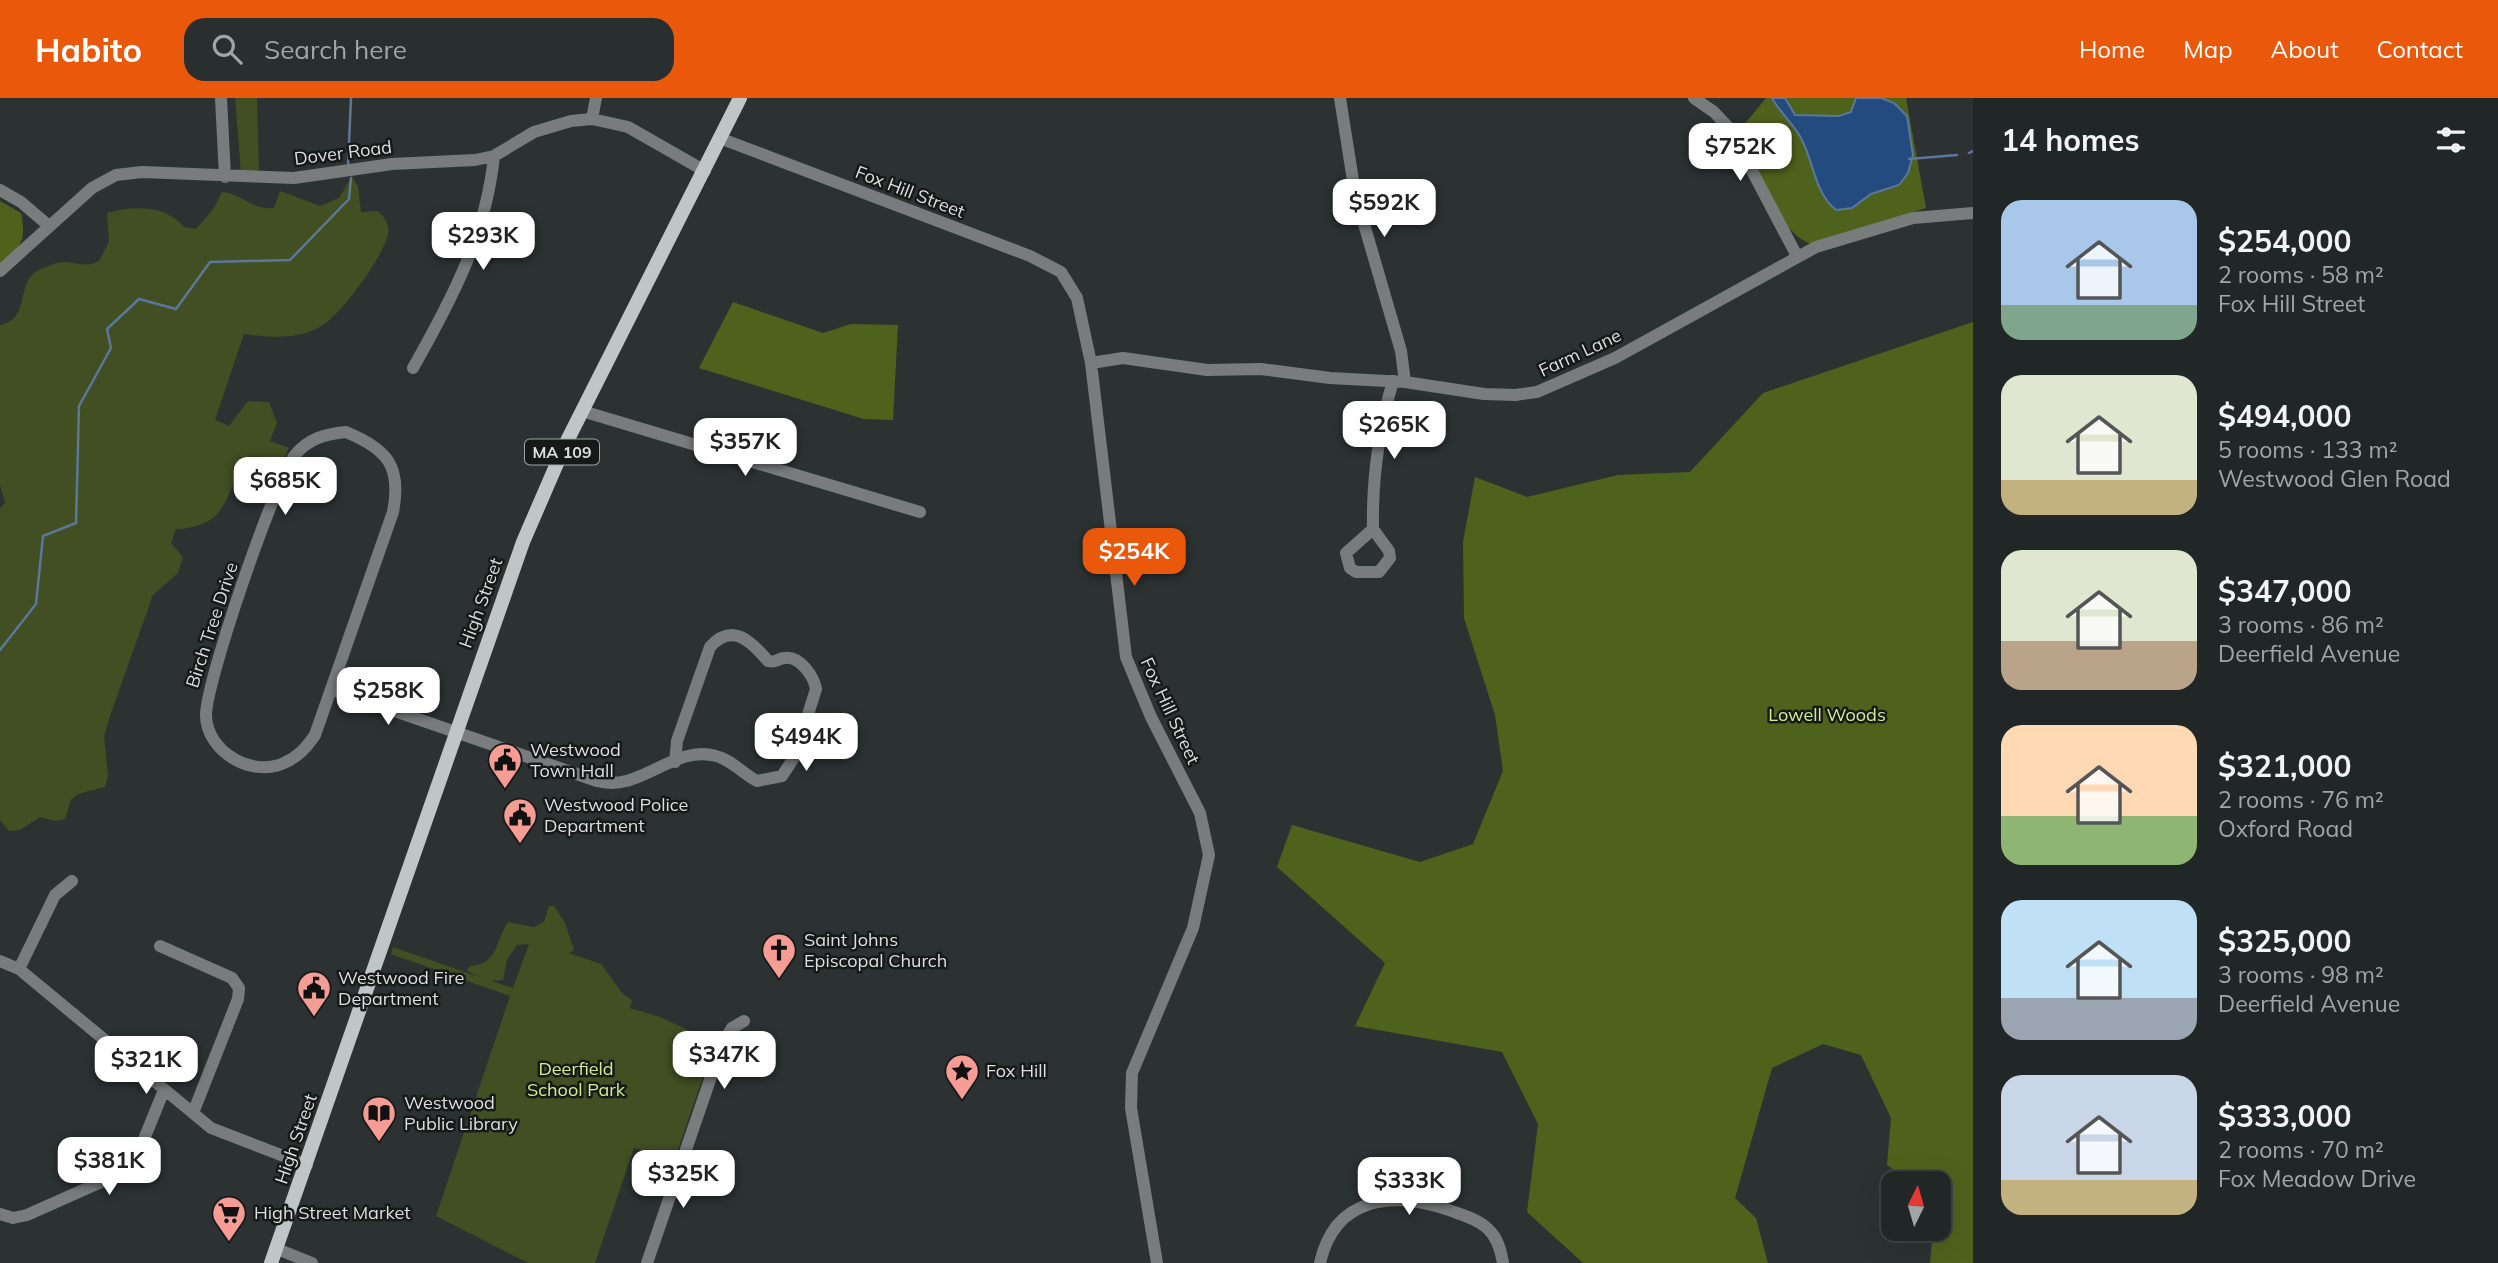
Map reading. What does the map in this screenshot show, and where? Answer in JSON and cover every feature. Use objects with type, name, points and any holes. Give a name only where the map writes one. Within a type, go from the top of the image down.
[{"type":"main road","name":"High Street","points":[[274,1256],[523,542],[582,411],[722,139],[740,98]]},
{"type":"street","points":[[221,98],[225,177]]},
{"type":"street","points":[[592,119],[596,98]]},
{"type":"street","points":[[1340,98],[1355,193],[1401,351],[1399,382],[1383,416],[1373,499],[1373,529]]},
{"type":"street","points":[[1694,98],[1714,112],[1730,129],[1797,256]]},
{"type":"street","name":"Dover Road","points":[[0,271],[92,188],[117,175],[142,172],[294,178],[392,164],[494,156],[534,132],[571,121],[592,119],[628,127],[705,171]]},
{"type":"street","name":"Fox Hill Street","points":[[722,139],[1030,256],[1061,272],[1077,298],[1091,363],[1126,657],[1151,717],[1200,813],[1209,855],[1193,928],[1132,1073],[1131,1108],[1157,1263]]},
{"type":"street","points":[[413,368],[466,270],[491,188],[494,156]]},
{"type":"street","points":[[0,190],[21,202],[49,226]]},
{"type":"street","name":"Farm Lane","points":[[1091,363],[1123,358],[1207,370],[1261,369],[1399,382],[1485,394],[1515,395],[1537,392],[1626,352],[1797,256],[1913,218],[1973,213]]},
{"type":"street","points":[[582,411],[920,512]]},
{"type":"street","name":"Birch Tree Drive","points":[[346,432],[368,441],[385,454],[394,475],[396,495],[331,689],[315,735],[304,751],[282,765],[257,768],[237,761],[222,751],[209,736],[206,702],[215,666],[282,474],[308,443],[323,434],[346,432]]},
{"type":"street","points":[[331,689],[606,783],[632,781],[675,762],[707,754],[727,760],[757,781],[782,776],[795,756],[816,690],[814,680],[797,661],[788,657],[768,661],[753,644],[743,638],[728,634],[718,637],[710,647],[677,741],[675,762]]},
{"type":"street","points":[[19,969],[55,895],[72,881]]},
{"type":"street","points":[[160,946],[232,978],[239,988],[238,999],[193,1113]]},
{"type":"street","points":[[0,961],[19,969],[193,1113],[230,1137],[307,1165]]},
{"type":"street","points":[[647,1263],[723,1042],[732,1028],[744,1021]]},
{"type":"street","points":[[0,1214],[13,1218],[26,1215],[119,1174],[140,1149],[164,1090]]},
{"type":"street","points":[[1320,1263],[1324,1246],[1349,1214],[1364,1205],[1399,1198],[1449,1210],[1488,1228],[1496,1239],[1503,1263]]},
{"type":"street","points":[[274,1256],[312,1263]]},
{"type":"green space","points":[[235,98],[257,98],[259,174],[241,173]]},
{"type":"green space","points":[[1766,98],[1906,98],[1926,208],[1811,244],[1799,237],[1787,226],[1767,196],[1738,132]]},
{"type":"green space","points":[[352,176],[358,187],[361,212],[378,211],[387,224],[388,234],[378,257],[348,300],[318,328],[291,336],[244,334],[215,420],[229,426],[248,401],[269,402],[277,423],[270,441],[289,448],[281,465],[256,456],[237,478],[219,512],[210,520],[196,526],[176,529],[171,543],[183,557],[178,573],[153,595],[104,736],[108,776],[105,787],[78,794],[71,800],[65,819],[55,821],[40,817],[20,830],[9,831],[0,820],[0,509],[5,502],[0,485],[0,325],[10,322],[16,316],[26,285],[37,271],[60,262],[85,264],[99,261],[109,242],[107,213],[148,209],[168,214],[184,227],[196,229],[214,208],[222,192],[267,208],[274,208],[280,191],[320,206],[339,198]]},
{"type":"green space","points":[[0,201],[21,213],[23,231],[17,249],[0,267]]},
{"type":"green space","points":[[733,302],[823,333],[851,324],[898,325],[893,420],[864,419],[699,368]]},
{"type":"green space","name":"Lowell Woods","points":[[1973,322],[1973,1263],[1930,1263],[1932,1241],[1951,1241],[1951,1171],[1896,1171],[1887,1165],[1891,1118],[1861,1055],[1823,1044],[1772,1068],[1735,1198],[1756,1218],[1768,1263],[1583,1263],[1527,1212],[1538,1124],[1502,1052],[1355,1026],[1385,963],[1277,867],[1292,825],[1420,862],[1473,844],[1503,771],[1495,715],[1464,618],[1463,542],[1475,477],[1527,497],[1618,475],[1690,472],[1763,393]]},
{"type":"green space","name":"Deerfield School Park","points":[[549,906],[554,906],[565,923],[574,950],[569,953],[601,964],[623,994],[632,1000],[630,1008],[660,1017],[715,1042],[674,1161],[634,1148],[595,1263],[528,1263],[436,1216],[510,996],[391,954],[393,947],[479,977],[466,970],[487,961],[495,951],[508,922],[534,927],[544,922]],"holes":[[[529,944],[513,988],[491,981],[503,980],[507,960],[517,945]]]},
{"type":"water","points":[[1772,98],[1785,98],[1795,115],[1839,116],[1851,112],[1856,98],[1881,98],[1894,103],[1907,116],[1913,155],[1908,173],[1899,185],[1871,194],[1852,208],[1836,210],[1823,195],[1801,138]]},
{"type":"waterway","points":[[348,165],[351,98]]},
{"type":"waterway","points":[[1969,153],[1973,151]]},
{"type":"waterway","points":[[1909,159],[1957,155]]},
{"type":"waterway","points":[[0,650],[36,604],[43,536],[76,523],[79,406],[111,348],[107,329],[139,299],[176,309],[210,262],[290,260],[349,199],[351,178]]},
{"type":"place","name":"Westwood Town Hall","points":[[505,790]]},
{"type":"place","name":"Westwood Police Department","points":[[520,845]]},
{"type":"place","name":"Saint Johns Episcopal Church","points":[[779,980]]},
{"type":"place","name":"Westwood Fire Department","points":[[314,1018]]},
{"type":"place","name":"Fox Hill","points":[[962,1101]]},
{"type":"place","name":"Westwood Public Library","points":[[379,1143]]},
{"type":"place","name":"High Street Market","points":[[229,1243]]}]
